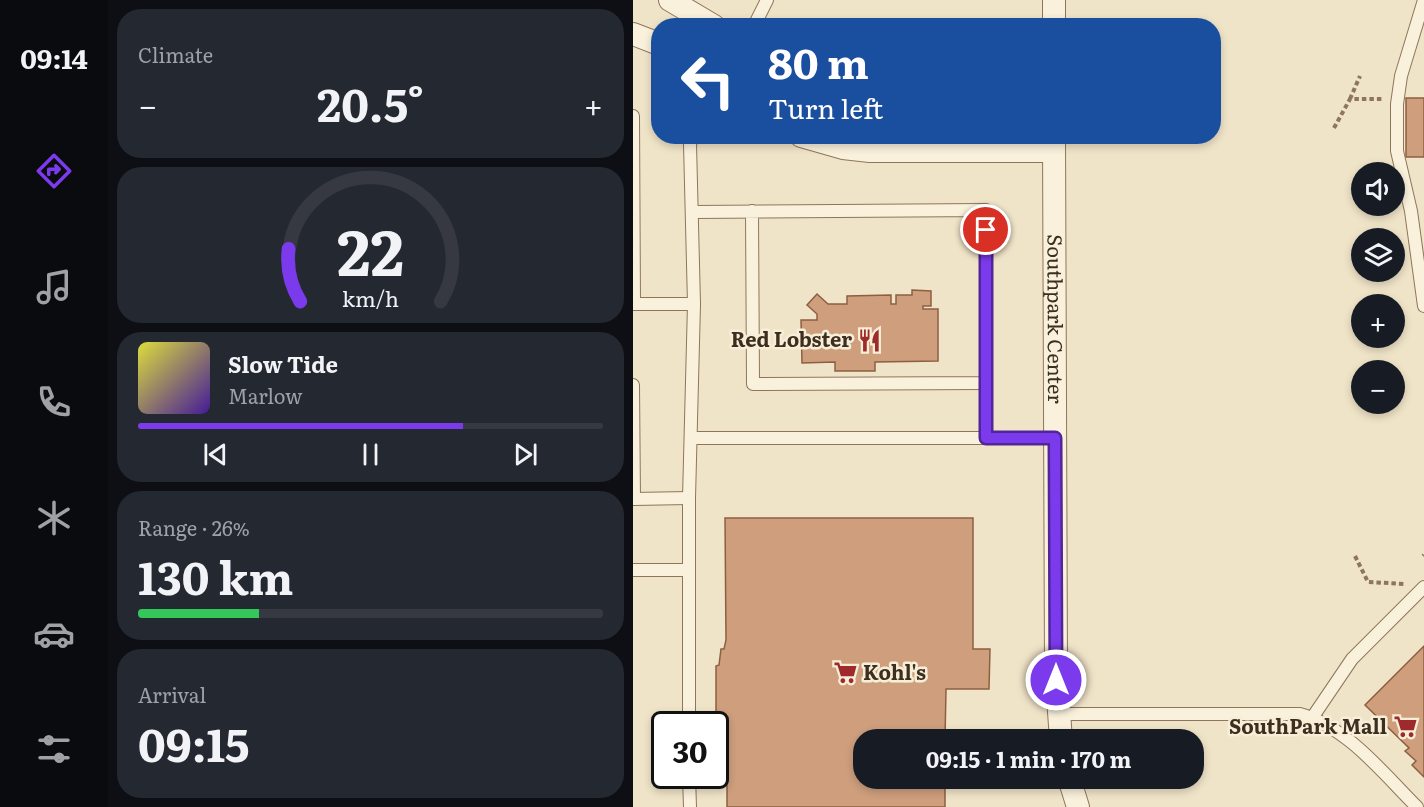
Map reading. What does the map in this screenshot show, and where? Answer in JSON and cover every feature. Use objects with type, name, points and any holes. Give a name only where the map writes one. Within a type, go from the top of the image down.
[{"type":"street","points":[[670,0],[700,18]]},
{"type":"street","points":[[633,34],[651,41]]},
{"type":"street","name":"Southpark Center","points":[[829,144],[870,151],[1054,144],[1055,438],[1060,729]]},
{"type":"street","points":[[1072,789],[1078,807]]},
{"type":"lane","points":[[758,18],[767,0]]},
{"type":"lane","points":[[1424,0],[1401,76],[1397,104],[1397,151],[1411,211],[1424,306]]},
{"type":"lane","points":[[633,116],[633,304],[694,304]]},
{"type":"lane","points":[[689,711],[689,498],[694,304],[690,144]]},
{"type":"lane","points":[[693,212],[986,210],[986,438]]},
{"type":"lane","points":[[752,211],[753,384],[986,383]]},
{"type":"lane","points":[[633,385],[634,499],[689,498]]},
{"type":"lane","points":[[692,438],[1055,438]]},
{"type":"lane","points":[[633,570],[689,570]]},
{"type":"lane","points":[[1312,718],[1352,659],[1424,587]]},
{"type":"lane","points":[[1058,714],[1290,713],[1312,718],[1342,734],[1417,807]]},
{"type":"lane","points":[[690,789],[690,807]]},
{"type":"path","points":[[1334,128],[1360,76]]},
{"type":"path","points":[[1350,99],[1384,99]]},
{"type":"path","points":[[1355,556],[1368,582],[1409,584]]},
{"type":"building","points":[[1406,98],[1424,98],[1424,157],[1406,157]]},
{"type":"building","name":"Red Lobster","points":[[912,290],[931,291],[931,306],[923,306],[923,309],[938,309],[938,361],[875,362],[875,371],[835,371],[835,362],[802,363],[801,320],[817,320],[817,314],[807,305],[817,294],[828,304],[847,304],[847,296],[891,295],[891,304],[896,304],[896,295],[912,295]]},
{"type":"building","points":[[725,518],[973,518],[973,649],[990,649],[989,689],[946,689],[945,729],[853,729],[853,789],[945,789],[945,807],[727,807],[729,711],[716,711],[716,666],[719,665],[721,649],[724,649],[726,640]]},
{"type":"building","name":"SouthPark Mall","points":[[1424,646],[1424,777],[1412,765],[1416,761],[1405,751],[1409,748],[1365,705]]},
{"type":"place","name":"Red Lobster","points":[[870,340]]},
{"type":"place","name":"Kohl's","points":[[845,673]]},
{"type":"place","name":"SouthPark Mall","points":[[1405,727]]},
{"type":"route","points":[[986,230],[986,438],[1055,438],[1056,680]]}]
